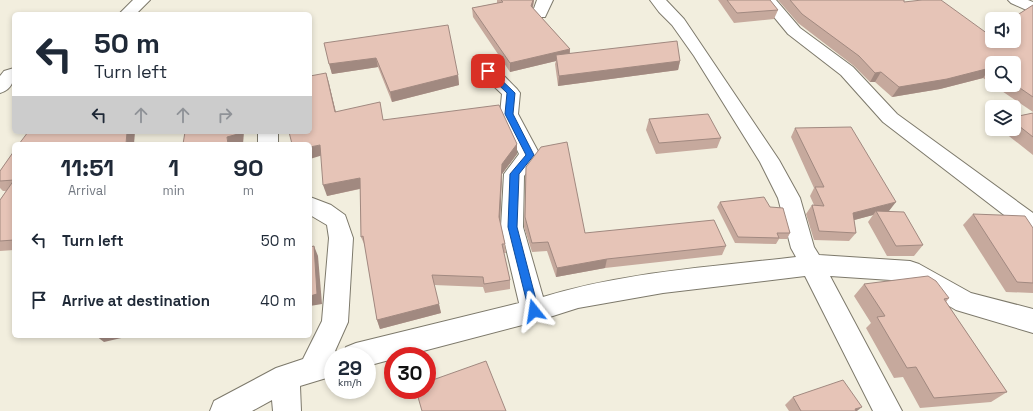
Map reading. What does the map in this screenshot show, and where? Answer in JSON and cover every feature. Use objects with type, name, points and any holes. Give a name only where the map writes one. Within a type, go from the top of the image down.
[{"type":"street","points":[[129,12],[142,0]]},
{"type":"street","points":[[658,0],[664,9],[678,22],[702,56],[769,160],[789,198],[803,248],[888,411]]},
{"type":"street","points":[[768,0],[794,31],[847,71],[890,118],[1033,225]]},
{"type":"street","points":[[1016,0],[1033,8]]},
{"type":"street","points":[[488,71],[511,93],[509,114],[530,155],[514,174],[512,227],[534,311]]},
{"type":"street","points":[[0,88],[12,74]]},
{"type":"street","points":[[224,411],[286,377],[322,366],[335,322],[341,238],[337,222],[324,211],[312,206]]},
{"type":"street","points":[[376,351],[534,311],[578,297],[663,283],[813,265],[910,271],[965,302],[1033,321]]},
{"type":"street","points":[[286,377],[287,411]]},
{"type":"building","points":[[501,0],[533,0],[531,6],[570,49],[510,63],[472,8],[503,2]]},
{"type":"building","points":[[727,0],[770,0],[778,10],[737,13]]},
{"type":"building","points":[[790,0],[904,0],[904,2],[941,0],[985,32],[985,48],[1021,48],[1021,13],[1033,5],[1033,97],[1021,89],[1021,56],[985,56],[985,69],[947,79],[899,87],[881,72],[875,73],[859,56],[802,14]]},
{"type":"building","points":[[448,25],[458,75],[390,92],[376,58],[329,64],[324,43]]},
{"type":"building","points":[[677,41],[680,61],[559,76],[556,55]]},
{"type":"building","points":[[326,73],[335,112],[380,102],[383,120],[499,105],[517,144],[502,164],[499,217],[505,244],[502,244],[510,280],[484,284],[483,277],[432,275],[439,304],[377,320],[363,236],[361,237],[360,178],[323,185],[320,145],[312,147],[312,142],[292,142],[290,134],[312,134],[312,76]]},
{"type":"building","points":[[1033,113],[1033,137],[1021,128],[1021,116]]},
{"type":"building","points":[[708,114],[721,138],[659,143],[649,119]]},
{"type":"building","points":[[851,127],[896,202],[853,213],[856,233],[819,231],[812,205],[824,206],[815,187],[824,187],[795,128]]},
{"type":"building","points":[[26,134],[127,134],[126,142],[20,142]]},
{"type":"building","points":[[185,134],[238,134],[227,137],[228,142],[183,142]]},
{"type":"building","points":[[567,142],[585,233],[714,220],[726,246],[607,259],[557,268],[548,242],[532,243],[525,217],[526,167],[541,147]]},
{"type":"building","points":[[12,154],[12,180],[0,181],[0,171]]},
{"type":"building","points":[[12,183],[12,240],[0,241],[0,200]]},
{"type":"building","points":[[764,197],[770,207],[783,208],[790,233],[777,233],[779,238],[738,237],[720,202]]},
{"type":"building","points":[[876,211],[904,212],[923,245],[896,246]]},
{"type":"building","points":[[973,214],[1025,216],[1033,228],[1033,283],[1017,282]]},
{"type":"building","points":[[312,246],[314,246],[317,294],[312,295]]},
{"type":"building","points":[[928,276],[936,281],[949,298],[944,299],[1007,392],[934,398],[916,367],[907,368],[877,317],[885,316],[864,284]]},
{"type":"building","points":[[486,361],[506,411],[422,411],[419,399],[436,399],[436,379]]},
{"type":"building","points":[[843,380],[862,407],[855,409],[856,411],[801,411],[793,397]]},
{"type":"route","points":[[488,71],[511,93],[509,114],[530,155],[514,174],[512,227],[534,311]]}]
